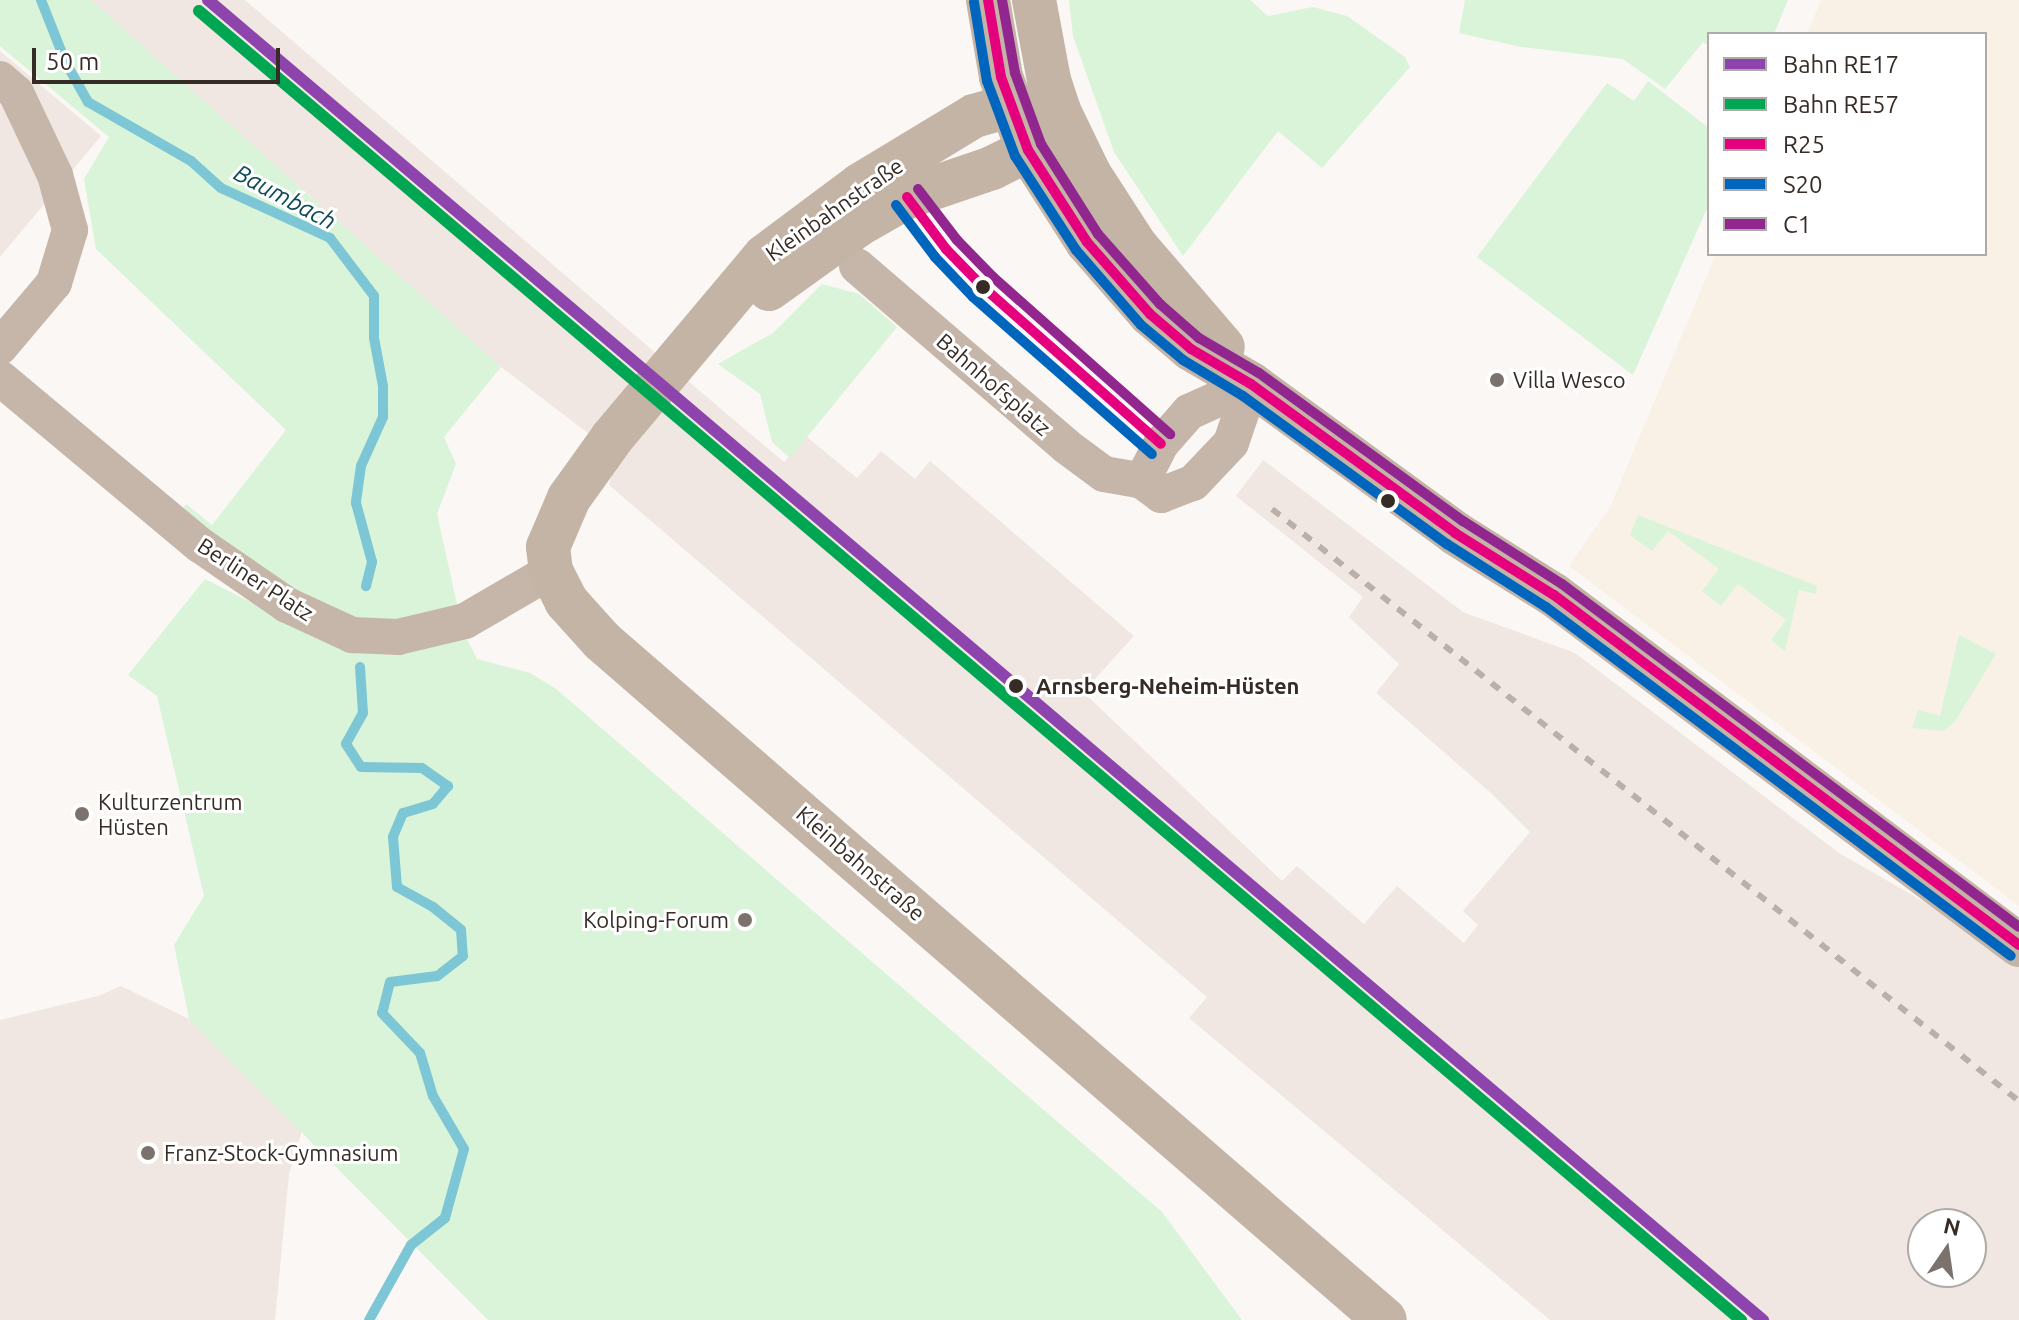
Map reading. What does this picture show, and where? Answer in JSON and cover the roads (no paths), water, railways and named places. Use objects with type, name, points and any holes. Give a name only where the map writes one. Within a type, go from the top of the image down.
[{"type":"main road","points":[[988,0],[1005,91],[1028,150],[1087,242],[1150,314],[1191,349],[1251,384],[1455,533],[1554,595],[2019,945]]},
{"type":"main road","points":[[1034,0],[1054,96],[1090,175],[1136,246],[1251,384]]},
{"type":"main road","points":[[1005,91],[1054,96]]},
{"type":"main road","name":"Kleinbahnstraße","points":[[1005,91],[974,116],[807,223],[746,275],[612,438],[569,498],[548,547],[551,571],[566,601],[602,641],[1385,1320]]},
{"type":"main road","name":"Kleinbahnstraße","points":[[686,349],[858,225],[907,197],[992,168],[1028,150],[1054,96]]},
{"type":"street","points":[[0,79],[16,93],[55,175],[70,230],[54,283],[0,347]]},
{"type":"street","name":"Bahnhofsplatz","points":[[857,266],[1066,446],[1104,474],[1151,488]]},
{"type":"street","name":"Berliner Platz","points":[[0,378],[200,545],[287,605],[352,635],[398,637],[465,621],[551,571]]},
{"type":"street","points":[[1251,384],[1231,443],[1193,483],[1151,488],[1161,444],[1189,412],[1251,384]]},
{"type":"waterway","name":"Baumbach","points":[[41,0],[66,63],[88,102],[191,161],[221,188],[330,238],[374,296],[374,338],[383,386],[383,417],[361,466],[356,503],[372,562],[366,586]]},
{"type":"waterway","name":"Baumbach","points":[[360,667],[363,713],[346,744],[361,767],[422,768],[448,786],[433,804],[403,813],[393,837],[397,887],[433,907],[461,930],[463,956],[437,976],[390,982],[382,1013],[420,1053],[433,1096],[464,1149],[445,1218],[411,1245],[369,1320]]},
{"type":"railway","points":[[1272,509],[2019,1101]]},
{"type":"rail line","name":"RE17","points":[[208,0],[1763,1320]]},
{"type":"rail line","name":"RE57","points":[[199,11],[1741,1320]]},
{"type":"place","name":"Villa Wesco","points":[[1497,380]]},
{"type":"place","name":"Arnsberg-Neheim-Hüsten","points":[[1016,686]]},
{"type":"place","name":"Kulturzentrum Hüsten","points":[[82,814]]},
{"type":"place","name":"Kolping-Forum","points":[[745,920]]},
{"type":"place","name":"Franz-Stock-Gymnasium","points":[[148,1153]]}]
